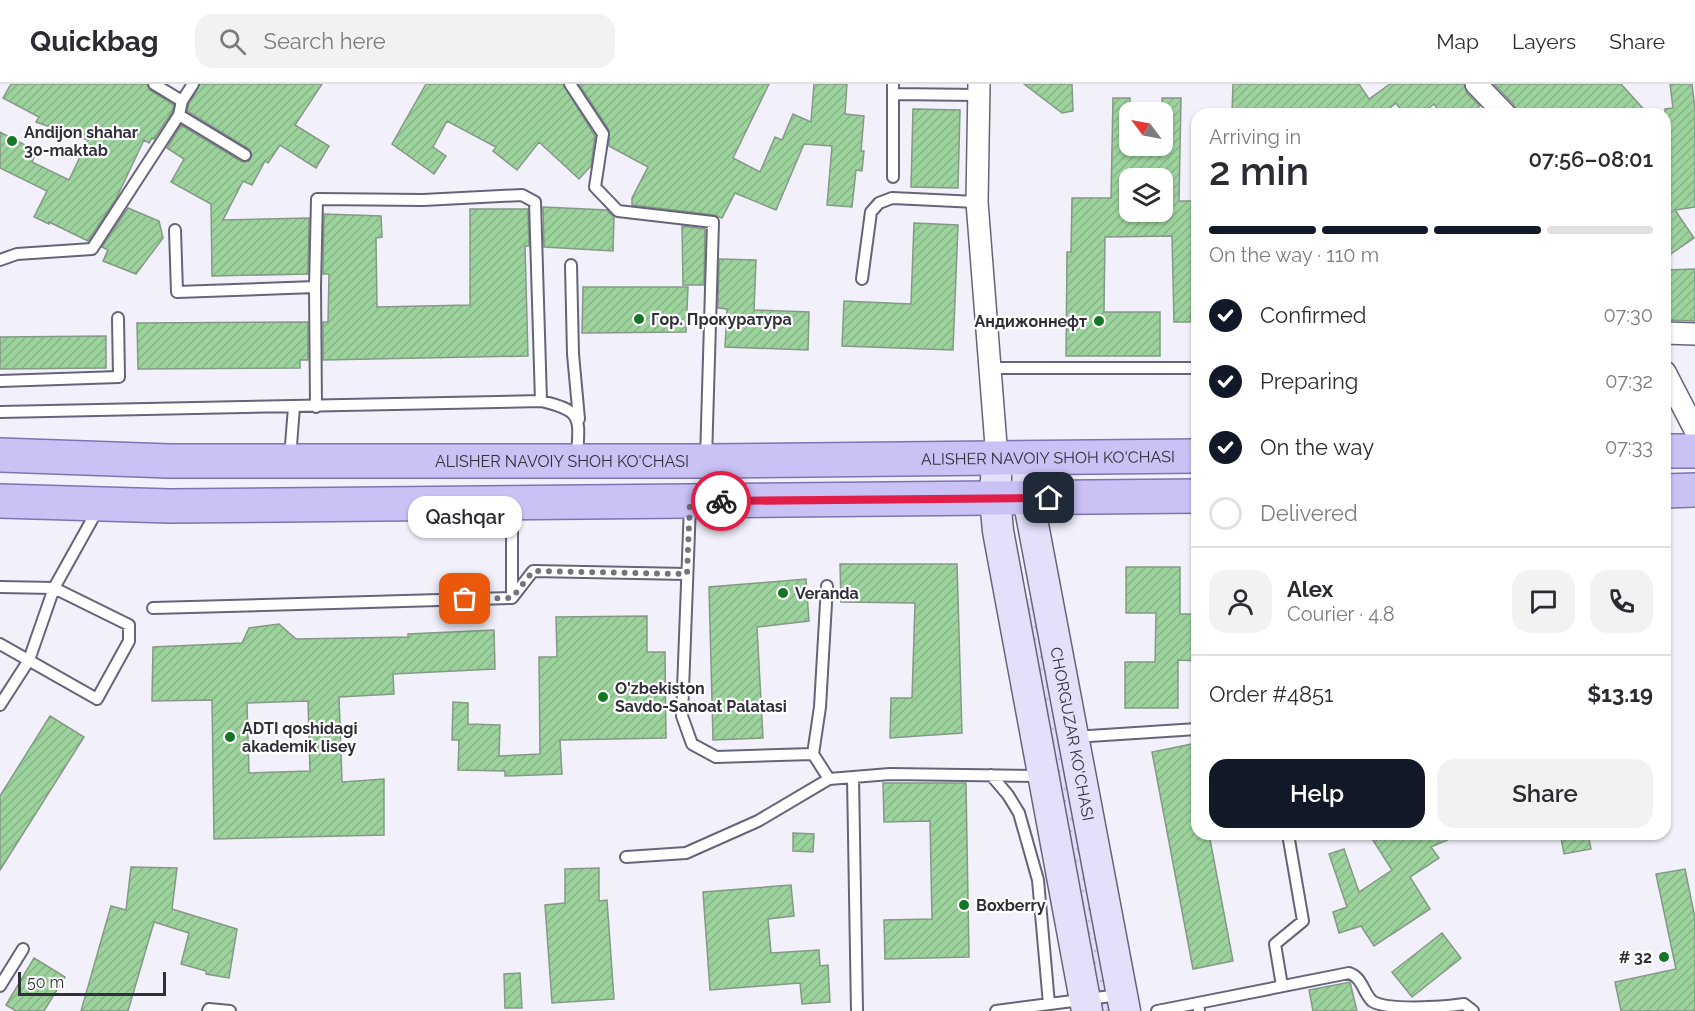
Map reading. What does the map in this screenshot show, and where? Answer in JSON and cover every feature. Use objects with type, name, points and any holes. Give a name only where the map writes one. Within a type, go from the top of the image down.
[{"type":"main road","points":[[1671,451],[1695,451]]},
{"type":"main road","name":"ALISHER NAVOIY SHOH KO'CHASI","points":[[0,455],[170,461],[706,461],[1191,456]]},
{"type":"main road","name":"CHORGUZAR KO'CHASI","points":[[1012,458],[1028,498],[1124,1003]]},
{"type":"main road","points":[[1012,458],[995,498],[998,531],[1086,1005]]},
{"type":"main road","points":[[102,504],[103,459]]},
{"type":"main road","points":[[1671,490],[1695,490]]},
{"type":"main road","points":[[0,501],[170,506],[1191,496]]},
{"type":"street","points":[[1476,84],[1499,108]]},
{"type":"street","points":[[979,90],[977,202],[990,368],[1012,458]]},
{"type":"street","points":[[1671,333],[1695,334]]},
{"type":"street","points":[[1671,384],[1695,430]]},
{"type":"lane","points":[[154,84],[182,101]]},
{"type":"lane","points":[[0,260],[17,254],[92,249],[179,115],[182,101],[193,84]]},
{"type":"lane","points":[[570,84],[603,134],[596,187],[618,211],[713,222],[706,461]]},
{"type":"lane","points":[[892,177],[893,89],[979,90]]},
{"type":"lane","points":[[179,115],[245,155]]},
{"type":"lane","points":[[316,407],[317,199],[423,200],[522,195],[535,202],[541,401]]},
{"type":"lane","points":[[862,279],[871,212],[879,202],[892,198],[977,202]]},
{"type":"lane","points":[[175,230],[177,292],[315,287]]},
{"type":"lane","points":[[571,264],[573,354],[579,423],[577,461]]},
{"type":"lane","points":[[0,381],[119,377],[118,318]]},
{"type":"lane","points":[[990,368],[1191,368]]},
{"type":"lane","points":[[0,412],[294,408],[541,401],[568,409],[573,412],[579,423]]},
{"type":"lane","points":[[289,461],[294,408]]},
{"type":"lane","points":[[690,501],[682,716],[692,744],[716,757],[813,754]]},
{"type":"lane","points":[[512,503],[512,598]]},
{"type":"lane","points":[[0,705],[29,660],[54,588],[102,504]]},
{"type":"lane","points":[[512,598],[533,571],[687,574]]},
{"type":"lane","points":[[827,586],[820,707],[813,754],[829,778]]},
{"type":"lane","points":[[0,587],[54,588],[129,625],[129,641],[97,699],[0,645]]},
{"type":"lane","points":[[153,608],[512,598]]},
{"type":"lane","points":[[1073,737],[1191,729]]},
{"type":"lane","points":[[626,857],[686,852],[758,821],[829,778],[890,774],[1043,776]]},
{"type":"lane","points":[[991,775],[1008,795],[1019,813],[1038,880],[1049,1004]]},
{"type":"lane","points":[[854,777],[857,1011]]},
{"type":"lane","points":[[1282,986],[1275,944],[1303,921],[1289,840]]},
{"type":"lane","points":[[0,986],[23,950]]},
{"type":"lane","points":[[1157,1011],[1198,1007],[1282,986],[1349,973],[1358,979],[1375,1004],[1389,1010],[1464,1004],[1473,1011]]},
{"type":"lane","points":[[996,1011],[1049,1004],[1124,1003]]},
{"type":"lane","points":[[208,1011],[209,1009],[230,1011]]},
{"type":"shaded area","points":[[1037,598],[1112,1011],[1093,1011],[1020,600]]},
{"type":"building","points":[[11,84],[147,84],[150,90],[174,105],[172,112],[154,139],[152,138],[149,143],[144,140],[116,199],[88,241],[34,217],[47,191],[0,168],[0,132],[37,151],[32,162],[69,180],[88,140],[36,122],[39,117],[3,98]]},
{"type":"building","points":[[200,84],[322,84],[295,125],[329,146],[316,168],[280,145],[268,163],[265,161],[252,185],[243,181],[223,220],[309,218],[308,274],[212,276],[211,204],[171,182],[184,159],[167,148],[181,125],[242,162],[249,161],[252,155],[249,149],[187,111]]},
{"type":"building","points":[[426,84],[563,84],[595,136],[591,166],[579,179],[539,142],[517,170],[493,151],[496,147],[447,121],[433,147],[446,156],[434,174],[392,144]]},
{"type":"building","points":[[579,84],[769,84],[733,158],[760,172],[775,137],[782,140],[793,114],[811,122],[814,84],[847,84],[845,114],[864,116],[862,171],[856,170],[852,207],[827,205],[832,146],[804,144],[776,210],[735,193],[722,218],[714,215],[632,205],[632,198],[648,167],[609,146],[609,130]]},
{"type":"building","points":[[1024,84],[1072,84],[1073,111],[1062,113]]},
{"type":"building","points":[[1233,84],[1359,84],[1369,99],[1390,84],[1464,84],[1467,93],[1480,106],[1477,108],[1437,108],[1434,104],[1429,108],[1400,108],[1396,103],[1390,108],[1232,108]]},
{"type":"building","points":[[1494,84],[1621,84],[1643,108],[1515,108]]},
{"type":"building","points":[[1670,84],[1692,84],[1695,109],[1695,207],[1675,210],[1694,238],[1671,254],[1671,108],[1673,108]]},
{"type":"building","points":[[1113,98],[1130,98],[1130,102],[1119,102],[1119,156],[1173,156],[1173,102],[1162,102],[1162,98],[1181,98],[1179,201],[1191,201],[1191,322],[1174,322],[1172,236],[1105,237],[1104,312],[1160,312],[1160,356],[1066,356],[1067,252],[1071,252],[1072,198],[1111,198]]},
{"type":"building","points":[[913,109],[960,110],[958,188],[911,187]]},
{"type":"building","points":[[543,207],[607,210],[614,217],[613,251],[544,247]]},
{"type":"building","points":[[128,208],[159,221],[163,238],[136,274],[103,261],[108,250],[102,247]]},
{"type":"building","points":[[470,209],[528,209],[529,246],[525,246],[528,356],[323,360],[323,322],[328,322],[329,274],[323,274],[324,214],[381,216],[382,237],[376,238],[377,307],[470,305]]},
{"type":"building","points":[[914,223],[958,225],[953,350],[842,346],[844,301],[911,304]]},
{"type":"building","points":[[682,226],[705,229],[704,285],[683,285]]},
{"type":"building","points":[[719,259],[756,260],[754,310],[809,312],[808,350],[725,347],[727,309],[718,308]]},
{"type":"building","points":[[1695,269],[1695,321],[1671,320],[1671,270]]},
{"type":"building","points":[[583,287],[688,287],[686,332],[582,333]]},
{"type":"building","points":[[308,322],[308,360],[300,360],[300,368],[138,369],[137,323]]},
{"type":"building","points":[[106,336],[106,368],[0,369],[0,337]]},
{"type":"building","points":[[840,564],[957,564],[962,733],[890,738],[891,698],[912,698],[915,603],[841,602]]},
{"type":"building","points":[[1126,567],[1180,567],[1180,614],[1191,614],[1191,661],[1178,660],[1178,708],[1125,708],[1125,662],[1155,662],[1156,613],[1126,613]]},
{"type":"building","points":[[806,579],[809,621],[757,627],[763,738],[713,740],[709,587]]},
{"type":"building","name":"O'zbekiston Savdo-Sanoat Palatasi","points":[[647,616],[647,652],[665,652],[666,738],[560,740],[562,774],[505,776],[505,771],[458,770],[459,740],[452,740],[453,702],[468,703],[468,724],[500,725],[499,756],[540,754],[539,657],[557,657],[556,617]]},
{"type":"building","name":"ADTI qoshidagi akademik lisey","points":[[279,624],[296,639],[408,637],[408,634],[494,630],[495,669],[393,674],[394,694],[339,697],[342,782],[384,779],[384,835],[214,839],[212,700],[152,701],[153,647],[242,643],[249,628]],"holes":[[[308,701],[310,771],[249,773],[247,703]]]},
{"type":"building","points":[[50,716],[84,737],[0,870],[0,796]]},
{"type":"building","points":[[1191,744],[1191,840],[1210,840],[1233,961],[1193,969],[1152,752]]},
{"type":"building","points":[[883,783],[966,783],[969,957],[885,959],[884,920],[932,919],[930,821],[884,822]]},
{"type":"building","points":[[793,833],[814,834],[813,852],[793,851]]},
{"type":"building","points":[[1373,840],[1447,840],[1431,847],[1439,858],[1410,877],[1430,909],[1374,946],[1361,926],[1339,933],[1333,912],[1347,907],[1329,854],[1344,849],[1359,892],[1392,870]]},
{"type":"building","points":[[1561,840],[1589,840],[1591,849],[1564,854]]},
{"type":"building","points":[[131,867],[177,868],[172,909],[237,929],[229,978],[206,974],[206,971],[181,964],[189,933],[154,922],[128,1011],[81,1011],[111,906],[126,910]]},
{"type":"building","points":[[599,868],[599,901],[607,900],[614,999],[552,1003],[545,905],[565,903],[565,869]]},
{"type":"building","points":[[1685,869],[1695,918],[1695,1011],[1621,1011],[1615,982],[1676,969],[1656,874]]},
{"type":"building","points":[[791,885],[794,916],[768,919],[771,953],[819,950],[820,966],[828,965],[830,1002],[802,1004],[800,983],[710,990],[703,892]]},
{"type":"building","points":[[1442,933],[1461,958],[1412,997],[1392,972]]},
{"type":"building","points":[[34,958],[65,977],[44,1011],[16,1011],[6,1005]]},
{"type":"building","points":[[520,973],[522,1008],[505,1008],[504,974]]},
{"type":"building","points":[[1350,982],[1357,1011],[1313,1011],[1309,990]]},
{"type":"way so far","points":[[465,599],[512,598],[533,571],[687,574],[690,501],[721,501]]},
{"type":"place","name":"Andijon shahar 30-maktab","points":[[12,141]]},
{"type":"place","name":"Гор. Прокуратура","points":[[639,319]]},
{"type":"place","name":"Андижоннефт","points":[[1099,321]]},
{"type":"place","name":"Veranda","points":[[783,593]]},
{"type":"place","name":"Qashqar","points":[[465,599]]},
{"type":"place","name":"O'zbekiston Savdo-Sanoat Palatasi","points":[[603,697]]},
{"type":"place","name":"ADTI qoshidagi akademik lisey","points":[[230,737]]},
{"type":"place","name":"Boxberry","points":[[964,905]]},
{"type":"place","name":"# 32","points":[[1664,957]]},
{"type":"route","points":[[721,501],[1049,498]]}]
